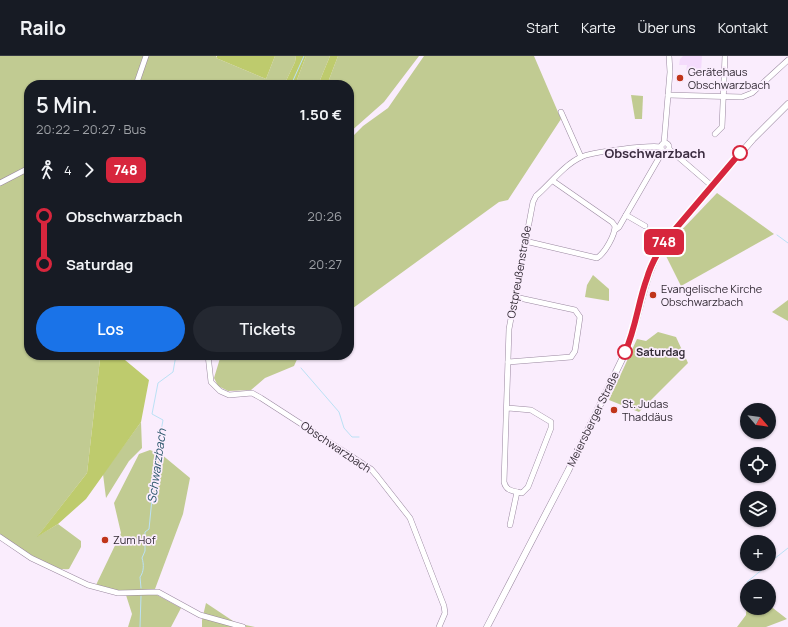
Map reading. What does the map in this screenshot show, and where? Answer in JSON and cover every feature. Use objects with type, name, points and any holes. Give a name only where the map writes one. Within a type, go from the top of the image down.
[{"type":"main road","name":"Meiersberger Straße","points":[[487,627],[561,486],[626,349],[653,261],[666,240],[712,186],[753,139],[788,104]]},
{"type":"street","points":[[138,80],[146,56]]},
{"type":"street","points":[[525,241],[597,258],[601,255],[615,230],[619,227],[664,148],[669,56]]},
{"type":"street","points":[[715,134],[722,127],[725,56]]},
{"type":"street","points":[[668,95],[724,98],[742,97],[752,92],[788,60]]},
{"type":"street","points":[[561,112],[581,157]]},
{"type":"street","points":[[664,148],[712,186]]},
{"type":"street","name":"Ostpreußenstraße","points":[[517,492],[509,490],[505,487],[504,482],[509,329],[533,202],[536,196],[572,162],[581,157],[632,149],[664,148]]},
{"type":"street","points":[[0,183],[24,171]]},
{"type":"street","points":[[553,181],[612,222],[615,230]]},
{"type":"street","points":[[626,215],[645,226]]},
{"type":"street","points":[[508,362],[571,357],[575,351],[580,317],[578,312],[575,310],[515,297]]},
{"type":"street","name":"Obschwarzbach","points":[[209,360],[211,382],[220,391],[229,395],[252,393],[370,469],[377,476],[412,522],[444,606],[445,613],[439,627]]},
{"type":"street","points":[[507,408],[530,410],[551,422],[551,428],[528,487],[522,493],[517,492],[510,525]]},
{"type":"street","points":[[0,537],[31,558],[88,585],[118,593],[158,592],[200,615],[243,627]]},
{"type":"shaded area","points":[[683,56],[702,56],[701,71],[686,71],[687,65],[679,65],[680,59]]},
{"type":"green space","points":[[0,56],[216,56],[216,58],[266,79],[275,56],[296,56],[295,62],[286,80],[24,80],[24,360],[100,360],[87,473],[38,536],[58,524],[81,541],[81,547],[69,569],[61,569],[42,562],[0,534]]},
{"type":"green space","points":[[217,56],[275,56],[266,79],[216,58]]},
{"type":"green space","points":[[296,56],[306,56],[297,80],[286,80],[295,62]]},
{"type":"green space","points":[[306,56],[330,56],[320,80],[297,80]]},
{"type":"green space","points":[[330,56],[338,56],[329,80],[320,80]]},
{"type":"green space","points":[[338,56],[419,56],[384,102],[354,129],[354,80],[329,80]]},
{"type":"green space","points":[[424,56],[534,56],[561,119],[508,200],[499,202],[354,307],[354,135],[363,126],[388,108]]},
{"type":"green space","points":[[631,95],[643,96],[642,119],[635,119]]},
{"type":"green space","points":[[717,193],[774,234],[681,286],[664,252],[675,237]]},
{"type":"green space","points":[[593,275],[609,289],[609,301],[585,297],[587,285]]},
{"type":"green space","points":[[788,300],[788,321],[772,312]]},
{"type":"green space","points":[[658,332],[676,337],[688,363],[639,412],[609,400],[637,339],[646,341]]},
{"type":"green space","points":[[100,360],[125,360],[149,380],[141,422],[86,499],[58,524],[37,537],[87,473]]},
{"type":"green space","points":[[219,360],[297,360],[294,366],[265,378],[251,390],[228,391],[218,386],[214,378]]},
{"type":"green space","points":[[141,422],[142,448],[129,461],[106,498],[103,474]]},
{"type":"green space","points":[[150,450],[161,454],[190,478],[183,514],[155,589],[119,592],[96,585],[121,533],[114,503],[139,454]]},
{"type":"green space","points":[[126,595],[157,595],[181,608],[171,627],[128,627],[132,614]]},
{"type":"green space","points":[[206,603],[236,623],[255,627],[202,627]]},
{"type":"green space","points":[[776,610],[787,619],[766,627],[737,627],[746,615],[776,615]]},
{"type":"waterway","name":"Schwarzbach","points":[[293,80],[304,56]]},
{"type":"waterway","points":[[777,235],[788,243]]},
{"type":"waterway","name":"Schwarzbach","points":[[141,588],[140,577],[143,568],[142,558],[145,551],[145,532],[149,529],[156,459],[163,420],[152,414],[158,383],[173,372],[175,360]]},
{"type":"waterway","points":[[301,368],[339,412],[344,428],[352,437],[359,437]]},
{"type":"waterway","points":[[776,557],[788,548]]},
{"type":"waterway","points":[[751,579],[760,571]]},
{"type":"waterway","name":"Schwarzbach","points":[[140,627],[141,596]]},
{"type":"bus line","name":"748","points":[[625,352],[637,318],[647,278],[659,250],[740,153]]},
{"type":"place","name":"Gerätehaus Obschwarzbach","points":[[680,78]]},
{"type":"place","name":"Evangelische Kirche Obschwarzbach","points":[[653,295]]},
{"type":"place","name":"Saturdag","points":[[625,352]]},
{"type":"place","name":"St. Judas Thaddäus","points":[[614,410]]},
{"type":"place","name":"Zum Hof","points":[[105,540]]},
{"type":"district","name":"Obschwarzbach","points":[[655,153]]}]
